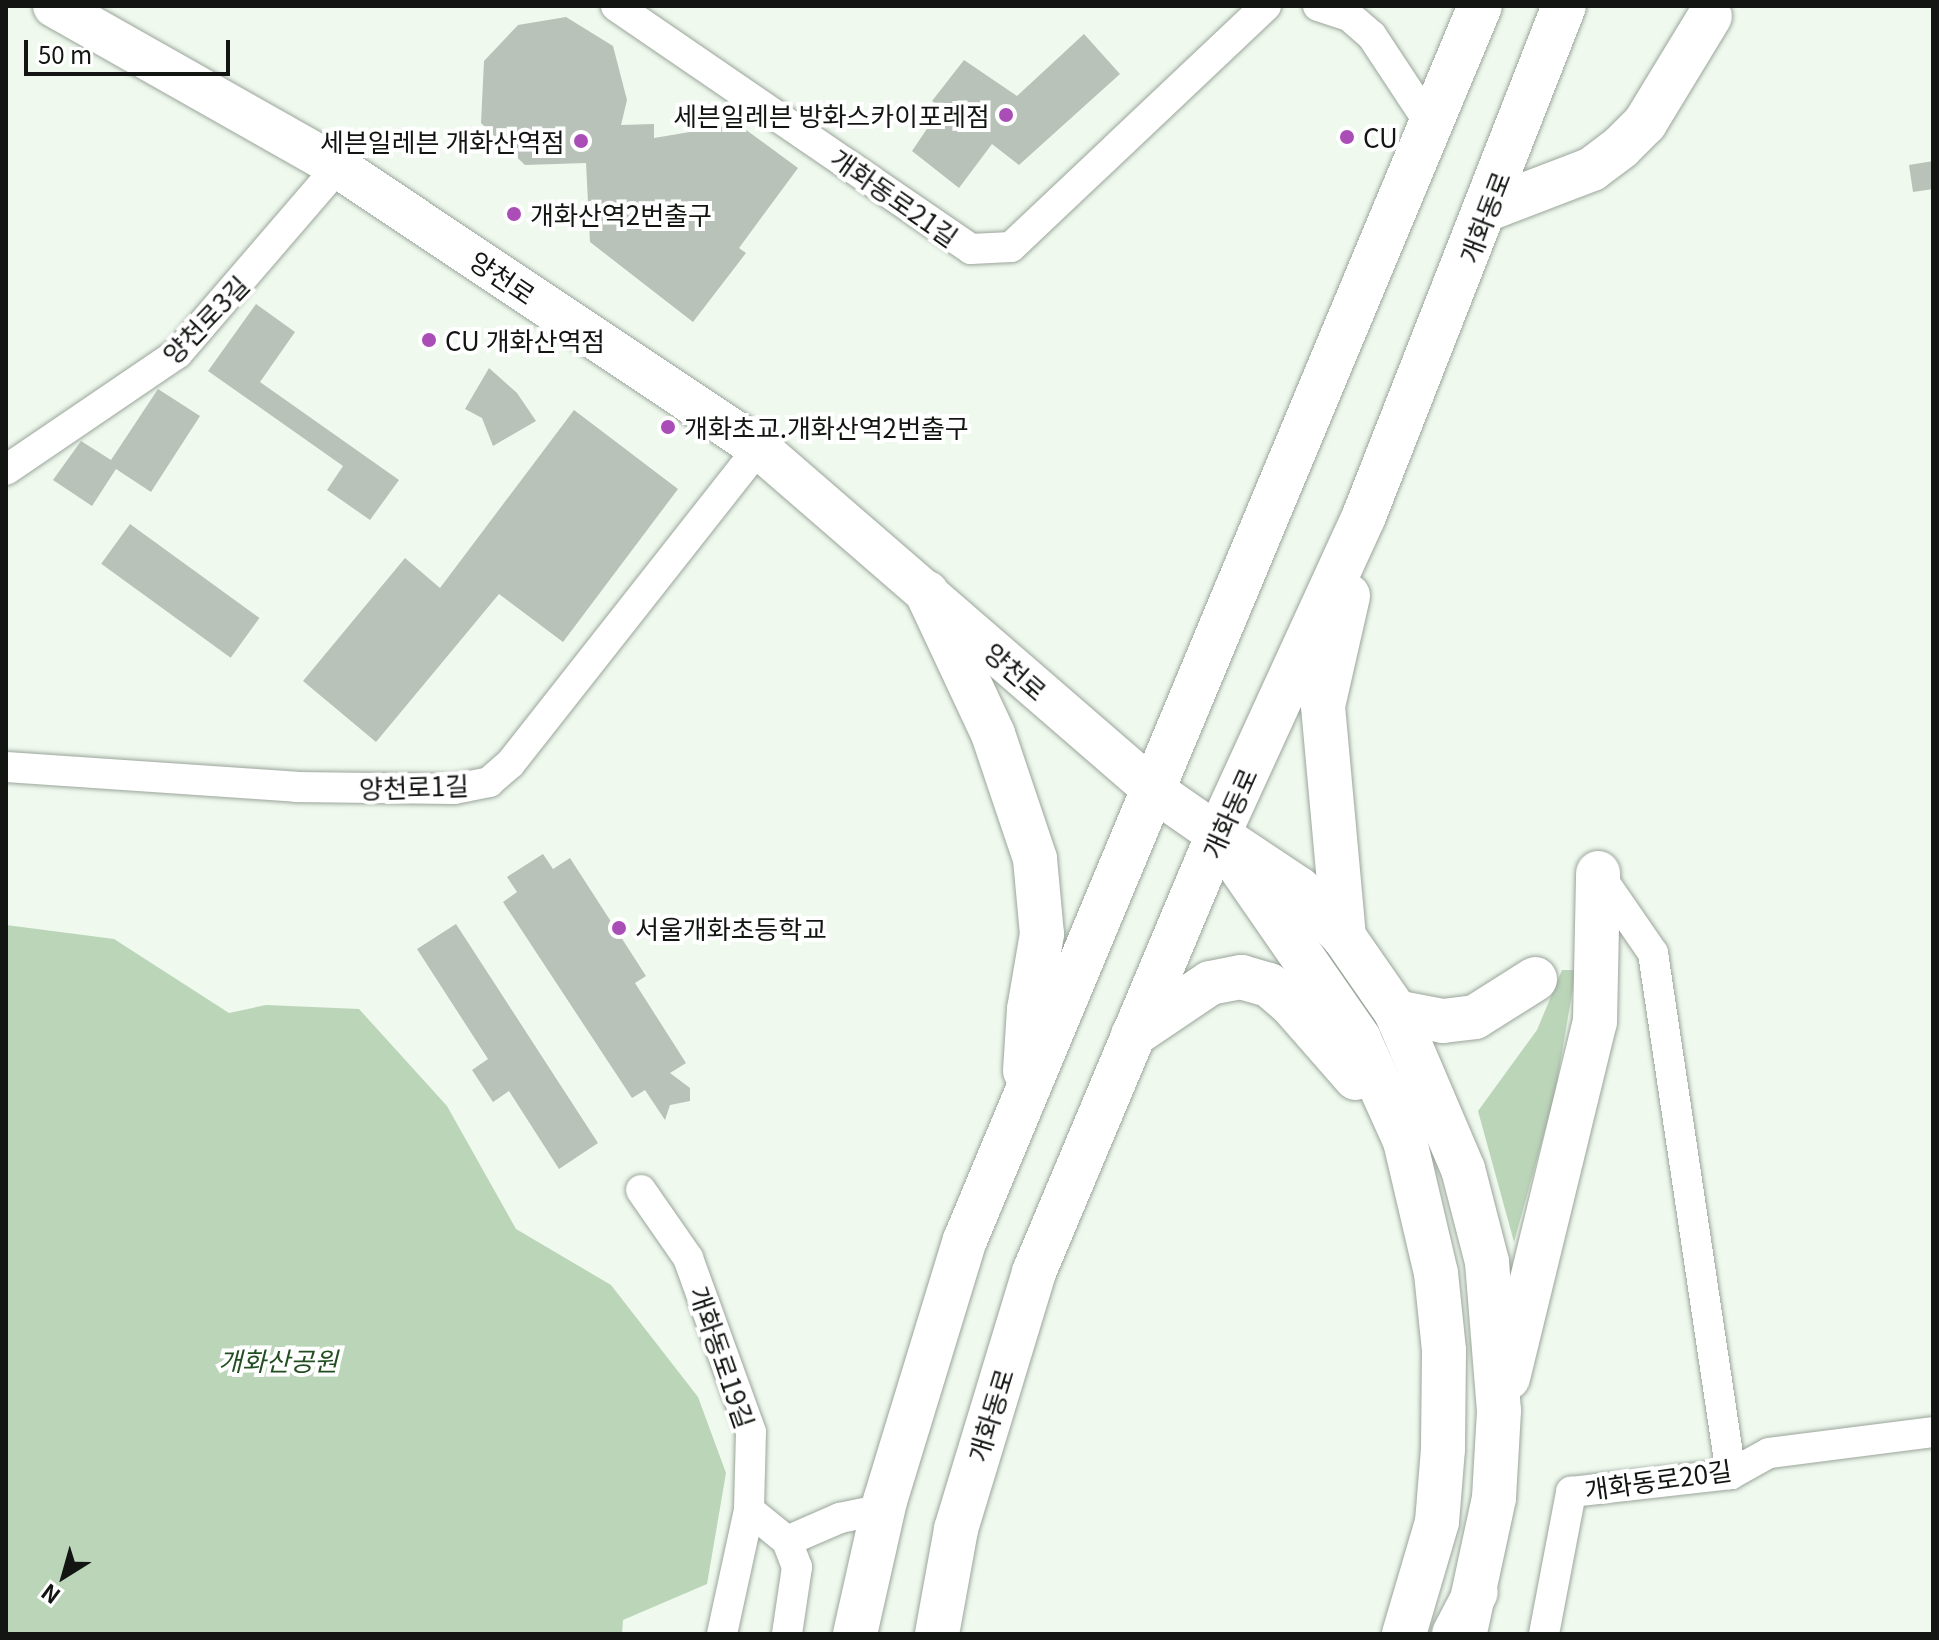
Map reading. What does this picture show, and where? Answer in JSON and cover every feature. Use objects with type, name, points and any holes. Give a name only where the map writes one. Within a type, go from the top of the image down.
[{"type":"main road","name":"양천로","points":[[54,6],[338,167],[759,448],[1155,791],[1218,835]]},
{"type":"main road","points":[[855,1634],[883,1509],[965,1240],[1155,791],[1480,6]]},
{"type":"main road","name":"개화동로","points":[[937,1634],[956,1529],[1034,1272],[1218,835],[1364,516],[1488,209],[1564,6]]},
{"type":"main road","points":[[1488,209],[1592,169],[1621,147],[1645,123],[1710,16]]},
{"type":"main road","points":[[1344,937],[1323,706],[1364,516]]},
{"type":"main road","points":[[927,593],[993,734],[1035,859],[1042,934],[1029,1009],[1024,1101]]},
{"type":"main road","points":[[1218,835],[1299,889],[1344,937],[1396,1012],[1442,1113],[1479,1219],[1499,1411],[1494,1498],[1465,1634]]},
{"type":"main road","points":[[1218,835],[1345,1015],[1405,1141],[1436,1273],[1444,1379],[1437,1522],[1404,1634]]},
{"type":"main road","points":[[1499,1411],[1595,1022],[1598,873]]},
{"type":"main road","points":[[1133,1035],[1210,983],[1241,977],[1269,985],[1332,1046],[1405,1141]]},
{"type":"main road","points":[[1396,1012],[1443,1021],[1475,1017],[1535,979]]},
{"type":"main road","points":[[1454,1634],[1476,1592]]},
{"type":"street","name":"개화동로21길","points":[[616,6],[971,249],[1011,247],[1266,6]]},
{"type":"street","points":[[1318,6],[1349,16],[1372,36],[1432,127]]},
{"type":"street","name":"양천로3길","points":[[6,470],[177,354],[338,167]]},
{"type":"street","name":"양천로1길","points":[[6,767],[296,787],[454,789],[489,782],[510,764],[759,448]]},
{"type":"street","points":[[1598,873],[1653,953],[1731,1474]]},
{"type":"street","name":"개화동로19길","points":[[641,1190],[688,1258],[733,1372],[751,1432],[749,1510],[722,1634]]},
{"type":"street","name":"개화동로20길","points":[[1544,1634],[1571,1492],[1731,1474],[1769,1453],[1933,1432]]},
{"type":"street","points":[[787,1541],[840,1518],[883,1509]]},
{"type":"street","points":[[749,1510],[787,1541],[797,1567],[787,1634]]},
{"type":"green space","name":"개화산공원","points":[[6,925],[114,939],[229,1013],[266,1005],[359,1009],[447,1106],[516,1229],[611,1285],[698,1397],[726,1473],[707,1584],[623,1620],[622,1634],[6,1634]]},
{"type":"green space","points":[[1562,970],[1576,970],[1555,1094],[1514,1242],[1478,1111],[1537,1030]]},
{"type":"building","points":[[566,17],[613,46],[627,100],[621,125],[654,124],[654,138],[738,124],[798,168],[739,248],[746,253],[693,322],[590,242],[586,163],[525,165],[481,123],[484,61],[518,25]]},
{"type":"building","points":[[1084,34],[1120,74],[1019,165],[992,144],[959,188],[912,151],[941,108],[932,101],[964,60],[1017,96]]},
{"type":"building","points":[[1933,161],[1933,189],[1913,192],[1909,165]]},
{"type":"building","points":[[256,304],[295,332],[260,382],[399,480],[370,520],[327,490],[343,466],[208,371]]},
{"type":"building","points":[[489,368],[517,393],[536,421],[493,446],[482,418],[465,409]]},
{"type":"building","points":[[158,389],[200,416],[151,492],[116,469],[92,506],[53,480],[81,441],[111,460]]},
{"type":"building","points":[[574,410],[678,489],[563,642],[499,594],[376,742],[303,681],[405,558],[440,588]]},
{"type":"building","points":[[130,524],[259,618],[231,658],[101,564]]},
{"type":"building","points":[[543,854],[553,869],[570,858],[646,976],[635,983],[686,1063],[670,1073],[690,1088],[690,1101],[670,1105],[665,1120],[645,1090],[632,1098],[503,902],[517,892],[507,877]]},
{"type":"building","points":[[456,924],[598,1143],[559,1169],[509,1091],[493,1102],[472,1070],[488,1059],[417,949]]},
{"type":"place","name":"세븐일레븐 방화스카이포레점","points":[[1006,115]]},
{"type":"place","name":"CU","points":[[1347,137]]},
{"type":"place","name":"세븐일레븐 개화산역점","points":[[581,141]]},
{"type":"place","name":"개화산역2번출구","points":[[514,214]]},
{"type":"place","name":"CU 개화산역점","points":[[429,340]]},
{"type":"place","name":"개화초교.개화산역2번출구","points":[[668,427]]},
{"type":"place","name":"서울개화초등학교","points":[[619,928]]}]
